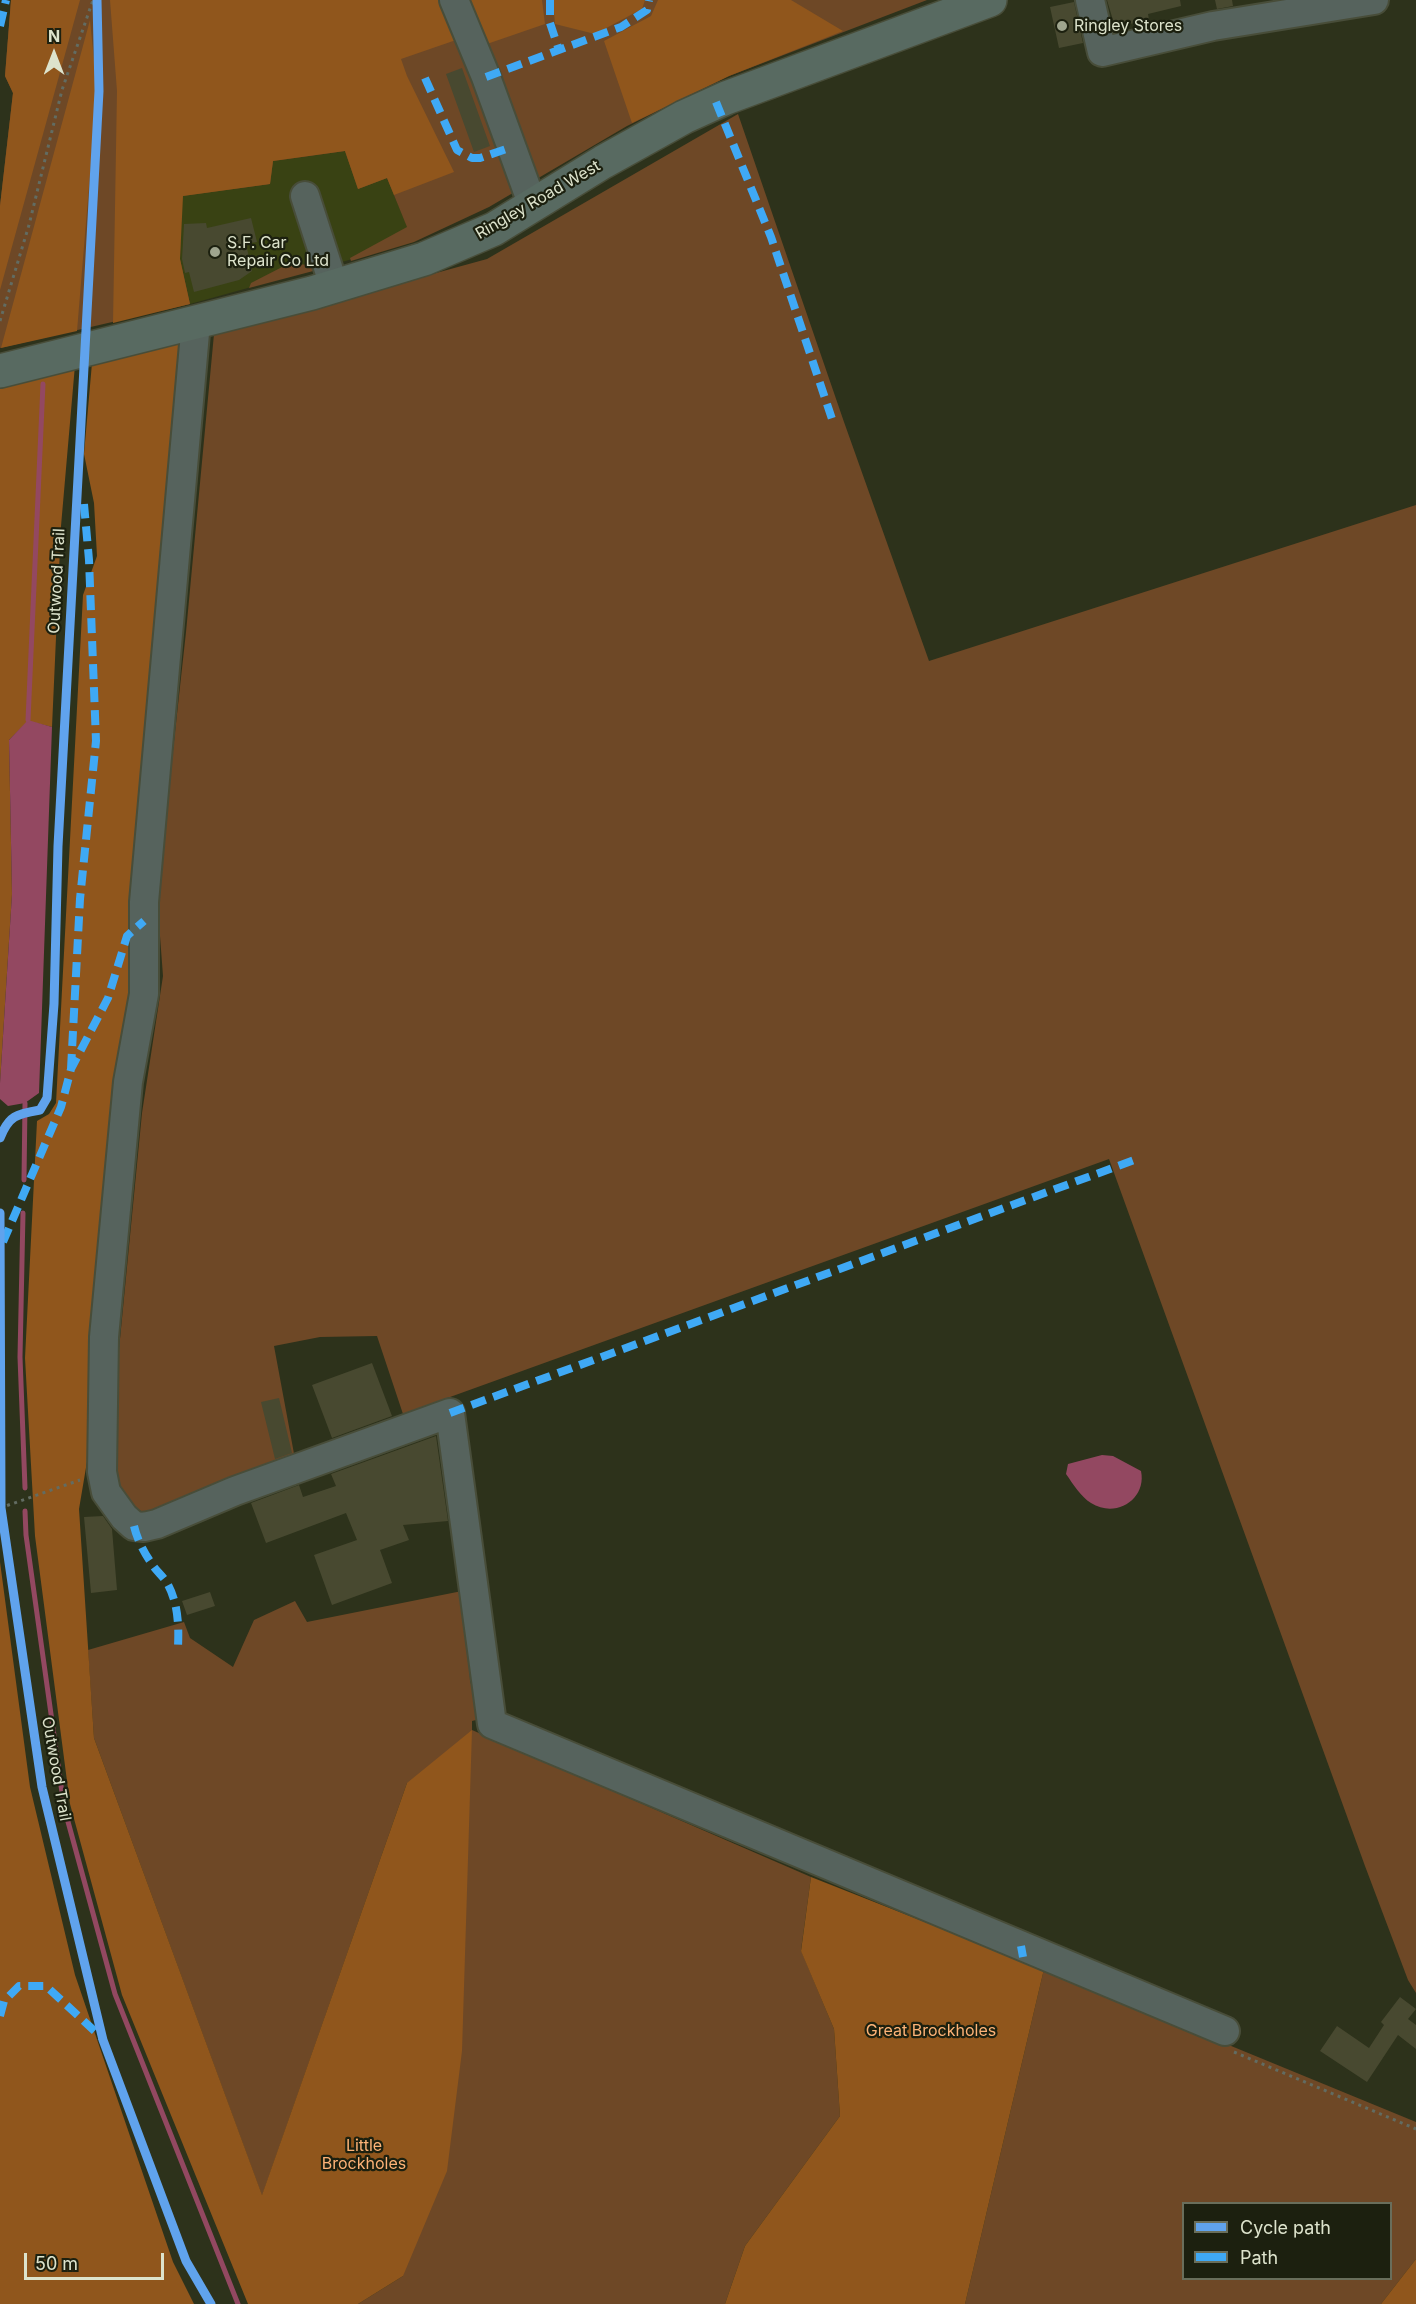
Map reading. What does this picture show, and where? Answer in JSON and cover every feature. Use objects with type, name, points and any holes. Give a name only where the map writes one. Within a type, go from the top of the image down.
[{"type":"main road","name":"Ringley Road West","points":[[0,371],[334,286],[424,259],[494,229],[613,156],[684,117],[726,98],[990,0]]},
{"type":"lane","points":[[454,0],[490,86],[533,206]]},
{"type":"lane","points":[[1090,0],[1102,52],[1214,26],[1243,10],[1374,0]]},
{"type":"lane","points":[[305,196],[334,286]]},
{"type":"lane","points":[[196,322],[144,902],[144,994],[128,1082],[104,1338],[102,1472],[106,1492],[114,1505],[134,1526],[144,1527],[157,1524],[235,1491],[450,1413],[492,1724],[1225,2031]]},
{"type":"path","points":[[95,0],[98,23]]},
{"type":"path","points":[[0,321],[29,225],[62,90],[95,0]]},
{"type":"path","points":[[1,1508],[102,1472]]},
{"type":"path","points":[[1,1496],[3,1520]]},
{"type":"shaded area","points":[[11,0],[927,0],[729,76],[627,126],[489,207],[414,242],[351,261],[350,258],[407,227],[387,178],[358,189],[345,151],[273,161],[270,184],[182,196],[180,259],[190,304],[0,348],[0,206],[13,93],[5,76]]},
{"type":"shaded area","points":[[738,114],[929,661],[1416,505],[1416,1993],[1408,1980],[1365,1866],[1109,1159],[403,1414],[377,1336],[320,1337],[274,1346],[295,1459],[149,1516],[118,1497],[108,1462],[142,1113],[163,976],[157,896],[186,632],[214,334],[487,259]]},
{"type":"shaded area","points":[[345,151],[387,178],[414,242],[190,304],[180,259],[182,196],[272,161]]},
{"type":"shaded area","points":[[288,264],[317,265],[317,270],[249,288],[251,283]]},
{"type":"shaded area","points":[[28,720],[52,727],[39,1093],[25,1103],[8,1106],[0,1099],[0,1083],[12,894],[9,740]]},
{"type":"shaded area","points":[[1102,1455],[1113,1456],[1141,1471],[1142,1481],[1139,1490],[1128,1504],[1110,1509],[1091,1503],[1066,1474],[1068,1464]]},
{"type":"shaded area","points":[[467,1590],[470,1680],[480,1719],[472,1721],[472,1730],[811,1877],[801,1950],[834,2029],[840,2116],[745,2246],[725,2304],[358,2304],[403,2276],[407,1783],[262,2196],[94,1738],[88,1650],[184,1622],[190,1638],[233,1667],[254,1620],[295,1601],[307,1622]]},
{"type":"shaded area","points":[[1044,1969],[1416,2122],[1416,2259],[1381,2304],[965,2304]]},
{"type":"green space","points":[[11,0],[80,0],[0,290],[0,206],[13,93],[5,76]]},
{"type":"green space","points":[[110,0],[440,0],[456,40],[401,59],[454,172],[394,195],[387,178],[358,189],[345,151],[273,161],[270,184],[183,196],[180,259],[190,304],[113,323],[117,91]]},
{"type":"green space","points":[[467,0],[542,0],[545,24],[484,45]]},
{"type":"green space","points":[[553,0],[645,0],[642,9],[595,34],[555,24]]},
{"type":"green space","points":[[658,0],[791,0],[843,31],[729,76],[632,123],[604,41],[651,16]]},
{"type":"green space","points":[[90,20],[97,90],[77,331],[1,348]]},
{"type":"green space","name":"Little Brockholes","points":[[172,341],[179,345],[185,355],[137,988],[91,1438],[79,1509],[94,1738],[262,2195],[407,1783],[472,1730],[462,2051],[447,2171],[403,2276],[358,2304],[248,2304],[122,1995],[70,1804],[35,1536],[25,1358],[37,1121],[49,1114],[56,1103],[83,595],[97,556],[94,503],[84,454],[92,363]]},
{"type":"green space","points":[[75,365],[61,526],[52,727],[28,721],[9,740],[12,894],[0,1083],[0,385]]},
{"type":"green space","points":[[0,1562],[30,1787],[75,1975],[173,2262],[194,2304],[0,2304]]},
{"type":"green space","name":"Great Brockholes","points":[[811,1877],[1044,1969],[965,2304],[725,2304],[745,2246],[840,2116],[834,2029],[801,1951]]},
{"type":"green space","points":[[1416,2259],[1416,2304],[1381,2304]]},
{"type":"building","points":[[1107,0],[1180,0],[1181,6],[1148,14],[1149,20],[1115,27]]},
{"type":"building","points":[[1215,0],[1232,0],[1233,6],[1217,9]]},
{"type":"building","name":"Ringley Stores","points":[[1074,2],[1083,43],[1059,48],[1050,7]]},
{"type":"building","points":[[462,68],[490,146],[474,152],[446,74]]},
{"type":"building","name":"S.F. Car Repair Co Ltd","points":[[251,218],[257,242],[246,244],[252,271],[239,280],[194,292],[189,272],[185,273],[182,259],[184,224],[206,223],[207,228]]},
{"type":"building","points":[[372,1363],[392,1416],[332,1438],[312,1385]]},
{"type":"building","points":[[279,1398],[292,1453],[275,1459],[261,1402]]},
{"type":"building","points":[[436,1436],[448,1521],[403,1525],[409,1540],[380,1550],[392,1583],[332,1605],[314,1555],[357,1540],[346,1513],[266,1543],[251,1503],[299,1485],[303,1497],[336,1486],[331,1474]]},
{"type":"building","points":[[103,1516],[112,1529],[117,1590],[91,1593],[84,1517]]},
{"type":"building","points":[[210,1592],[215,1606],[187,1615],[182,1601]]},
{"type":"building","points":[[1400,1997],[1416,2009],[1408,2019],[1416,2025],[1416,2049],[1398,2035],[1367,2082],[1320,2051],[1337,2026],[1369,2048],[1384,2025],[1381,2022]]},
{"type":"waterway","points":[[28,720],[43,384]]},
{"type":"waterway","points":[[24,1180],[25,1103]]},
{"type":"waterway","points":[[23,1213],[20,1357],[25,1488]]},
{"type":"waterway","points":[[25,1511],[26,1535],[64,1807],[115,1994],[238,2304]]},
{"type":"marked path","points":[[0,26],[6,0]]},
{"type":"marked path","points":[[550,0],[550,23],[559,50]]},
{"type":"marked path","points":[[486,77],[621,27],[647,10],[649,0]]},
{"type":"marked path","points":[[425,78],[457,150],[472,158],[480,158],[512,147]]},
{"type":"marked path","points":[[716,102],[771,237],[834,425]]},
{"type":"marked path","points":[[71,1069],[80,899],[96,741],[89,560],[84,504]]},
{"type":"marked path","points":[[3,1242],[61,1107],[71,1069],[108,998],[127,936],[144,921]]},
{"type":"marked path","points":[[450,1413],[1134,1160]]},
{"type":"marked path","points":[[134,1526],[144,1551],[167,1583],[174,1598],[178,1622],[178,1647]]},
{"type":"marked path","points":[[1021,1946],[1023,1957]]},
{"type":"marked path","points":[[0,2016],[4,2001],[19,1986],[46,1986],[101,2037]]},
{"type":"cycle path","name":"Outwood Trail","points":[[0,1138],[11,1120],[40,1110],[47,1098],[54,1004],[58,846],[99,91],[97,0]]},
{"type":"cycle path","name":"Outwood Trail","points":[[0,1213],[1,1508],[42,1787],[103,2040],[186,2261],[211,2304]]},
{"type":"place","name":"Ringley Stores","points":[[1062,26]]},
{"type":"place","name":"S.F. Car Repair Co Ltd","points":[[215,252]]}]
